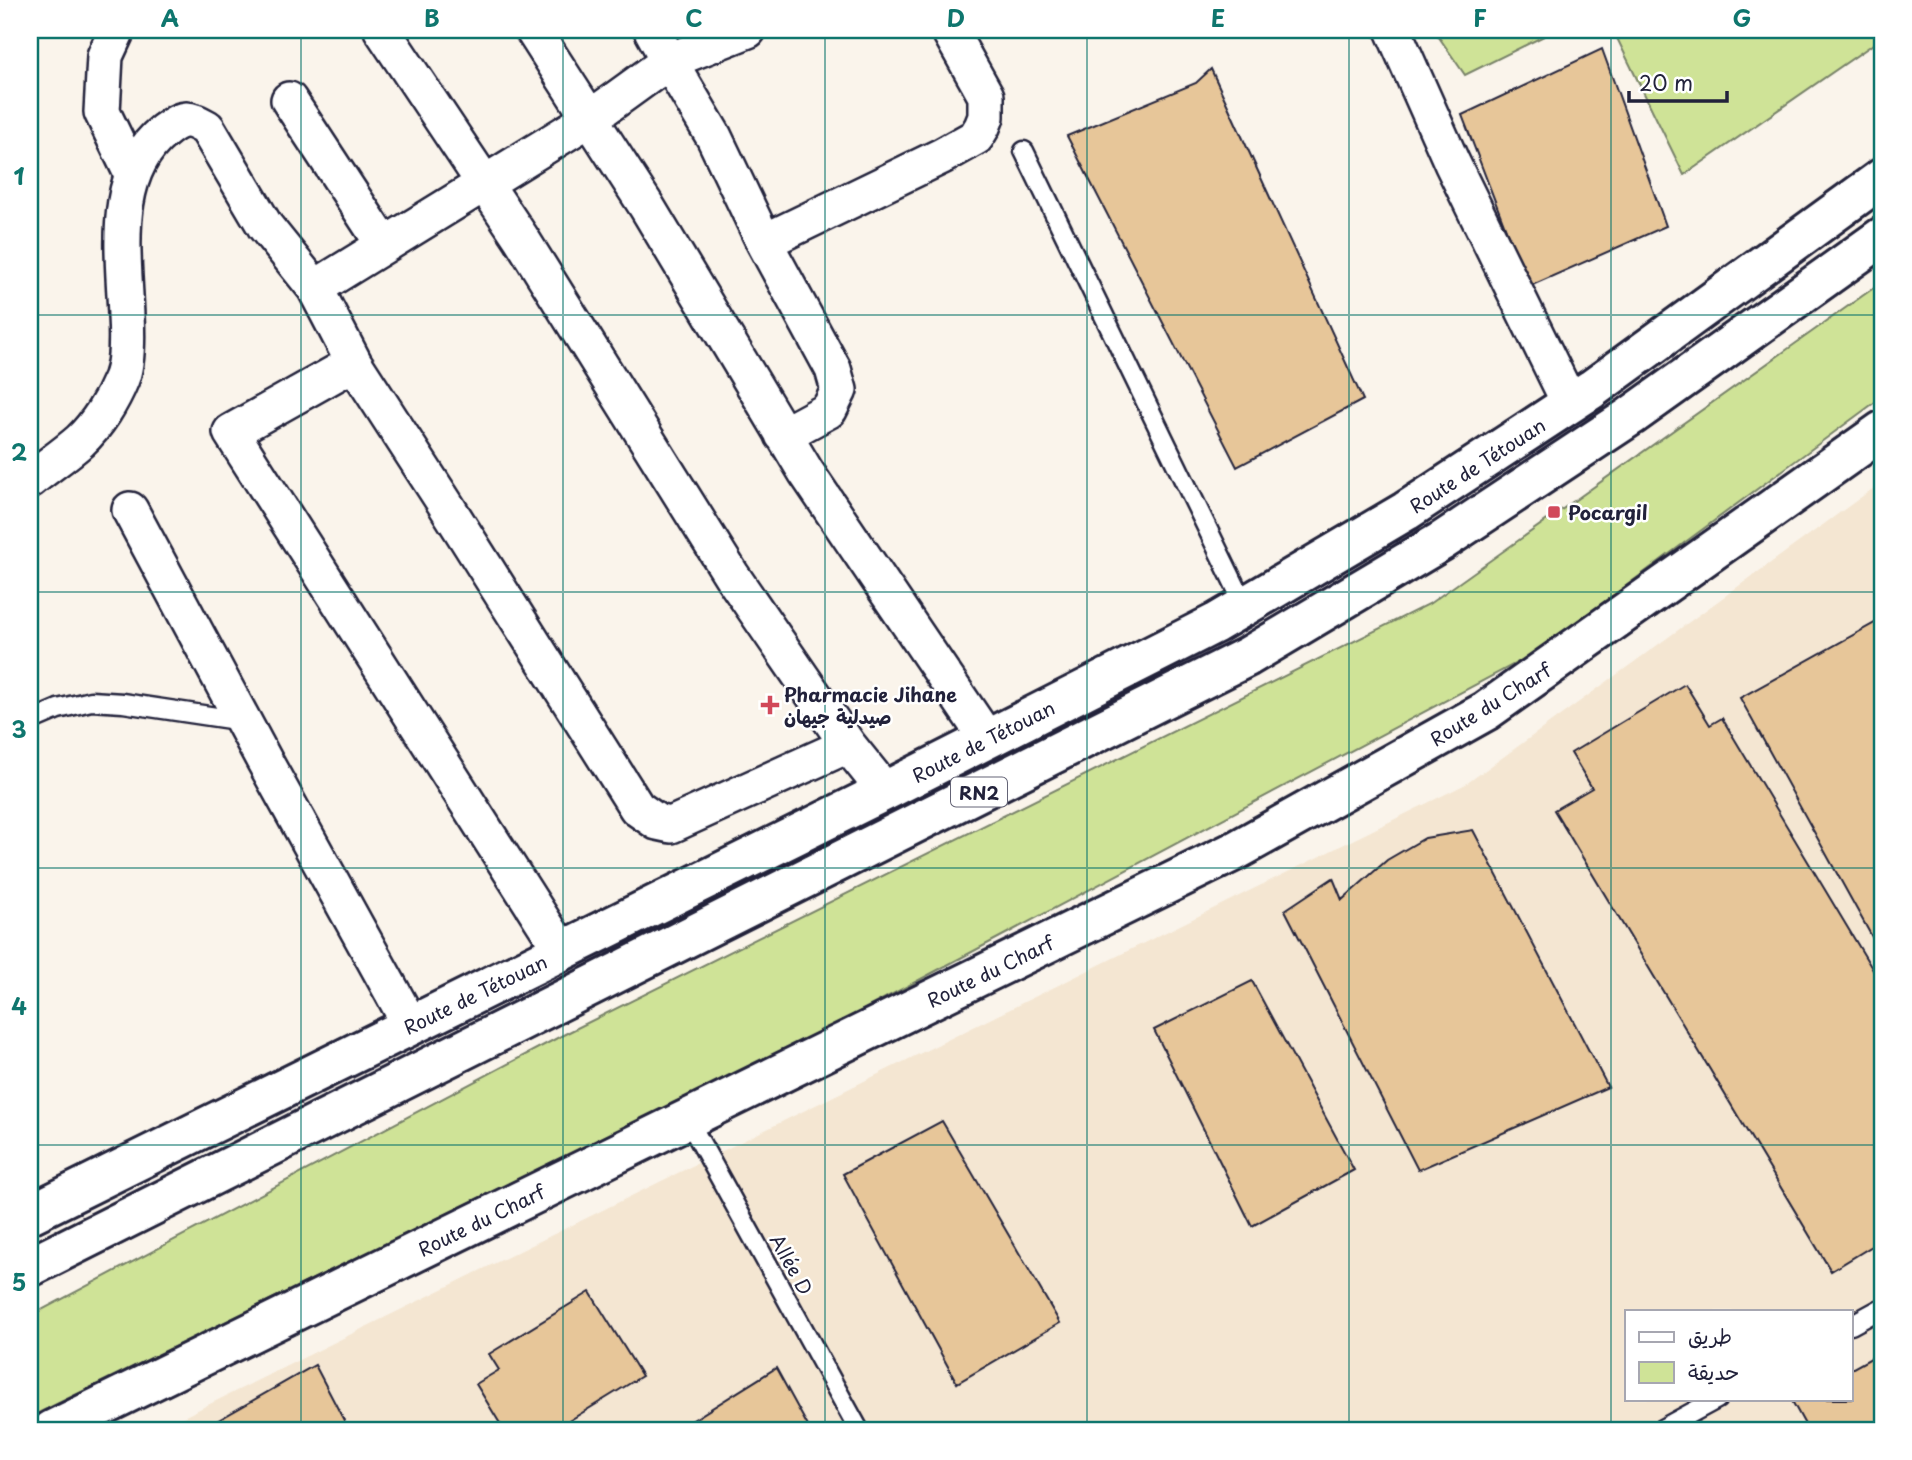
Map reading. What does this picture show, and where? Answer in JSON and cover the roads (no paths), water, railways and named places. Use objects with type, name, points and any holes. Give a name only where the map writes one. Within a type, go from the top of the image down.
[{"type":"main road","name":"Route de Tétouan","points":[[30,1214],[885,791],[1216,623],[1406,511],[1570,404],[1882,177]]},
{"type":"main road","name":"RN2","points":[[30,1267],[1247,657],[1454,534],[1631,416],[1882,237]]},
{"type":"main road","name":"Route du Charf","points":[[52,1430],[1235,852],[1486,711],[1882,431]]},
{"type":"street","points":[[117,30],[105,56],[102,111],[132,174]]},
{"type":"street","points":[[382,30],[521,238],[732,576],[848,745],[885,791]]},
{"type":"street","points":[[533,30],[647,207],[806,472],[987,739]]},
{"type":"street","points":[[652,30],[715,137],[764,242],[833,369],[839,390],[829,410],[783,435]]},
{"type":"street","points":[[315,288],[589,120],[669,61],[748,30]]},
{"type":"street","points":[[764,242],[976,138],[986,117],[986,96],[949,30]]},
{"type":"street","points":[[1393,30],[1452,163],[1570,404]]},
{"type":"street","points":[[289,100],[384,245]]},
{"type":"street","points":[[30,480],[82,439],[106,409],[122,377],[127,339],[123,222],[132,174],[159,135],[176,122],[193,120],[207,128],[265,226],[315,288],[354,362],[637,808],[647,817],[671,825],[848,745]]},
{"type":"street","points":[[354,362],[231,432],[562,951]]},
{"type":"street","points":[[130,510],[411,1026]]},
{"type":"lane","points":[[1024,151],[1245,606]]},
{"type":"lane","points":[[30,721],[58,709],[91,701],[123,703],[243,721]]},
{"type":"lane","name":"Allée D","points":[[687,1118],[859,1430]]},
{"type":"lane","points":[[1853,1324],[1882,1308]]},
{"type":"lane","points":[[1660,1430],[1715,1400]]},
{"type":"place","name":"Pocargil","points":[[1554,512]]},
{"type":"place","name":"Pharmacie Jihane صيدلية جيهان","points":[[770,705]]}]
